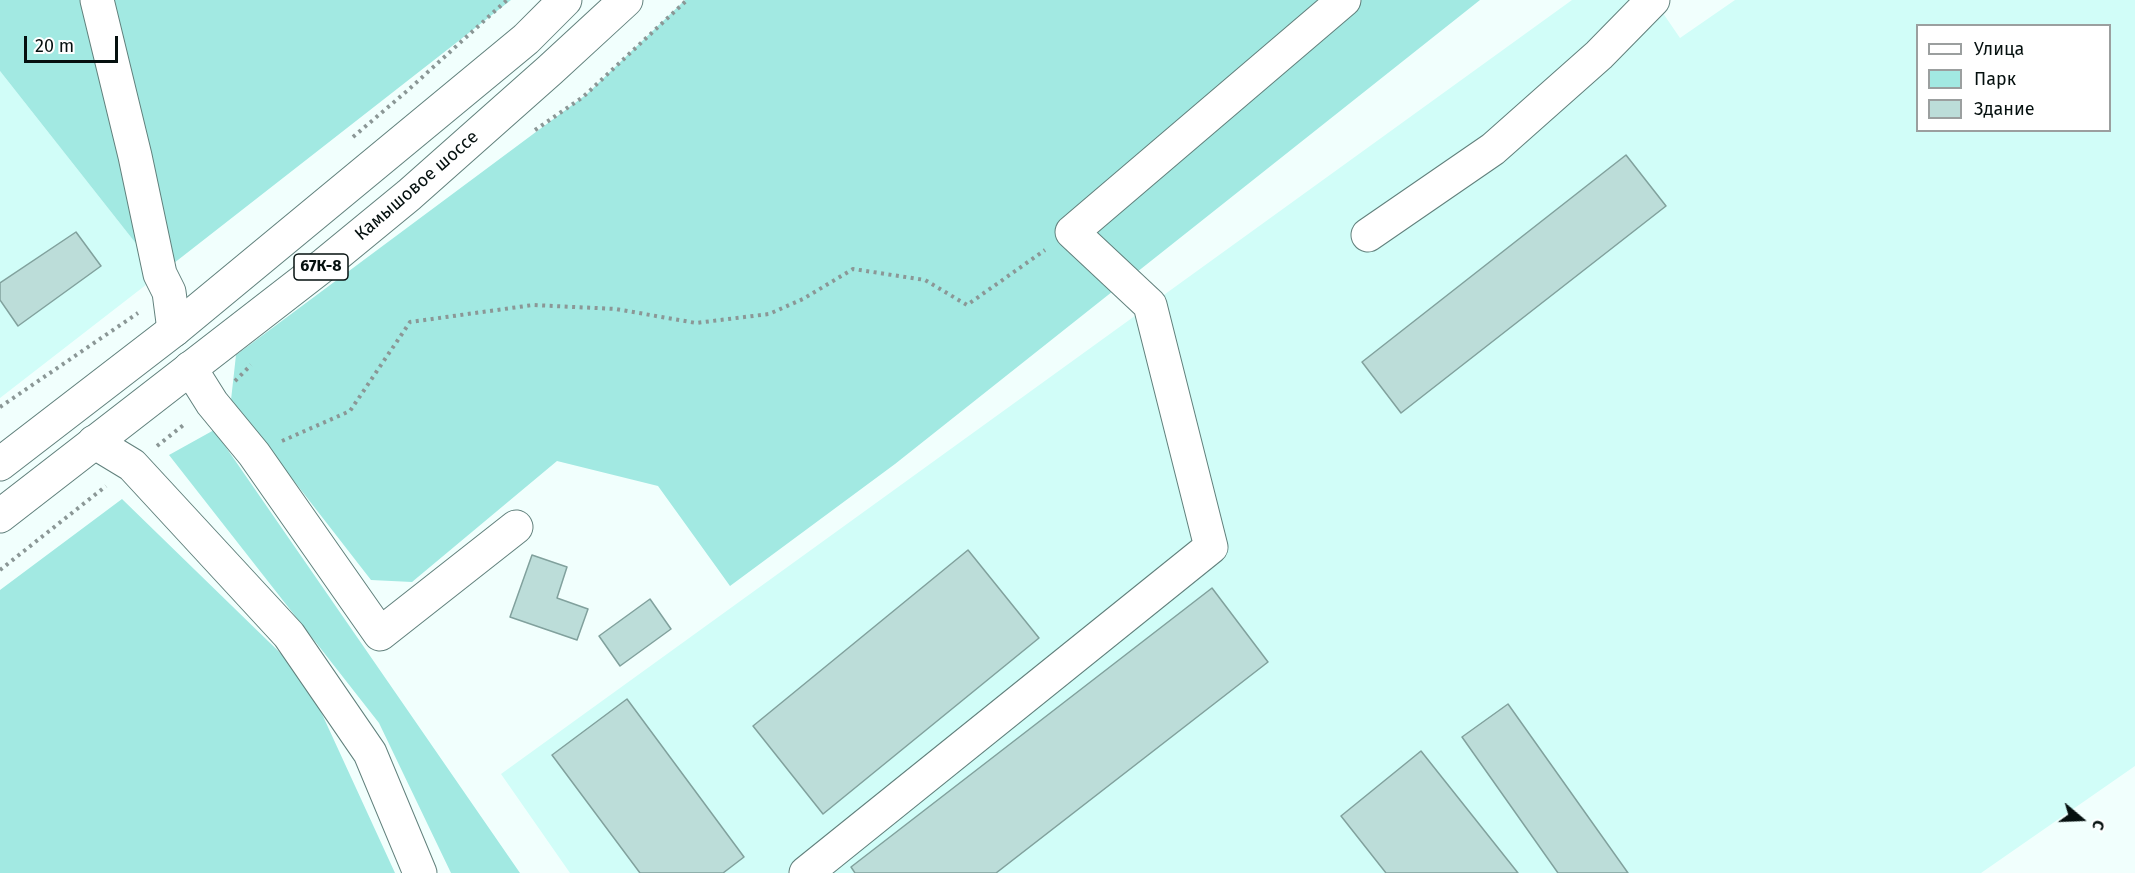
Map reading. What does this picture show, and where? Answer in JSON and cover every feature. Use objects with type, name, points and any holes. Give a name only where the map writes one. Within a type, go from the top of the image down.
[{"type":"main road","points":[[97,0],[135,156],[160,274],[168,292],[174,330]]},
{"type":"main road","name":"67К-8","points":[[0,464],[174,330],[526,39],[565,0]]},
{"type":"main road","name":"Камышовое шоссе","points":[[0,516],[325,264],[409,195],[626,0]]},
{"type":"main road","points":[[808,872],[1211,547],[1150,304],[1072,232],[1344,0]]},
{"type":"main road","points":[[1368,235],[1493,148],[1599,55],[1653,0]]},
{"type":"main road","points":[[190,368],[213,403],[254,454],[381,634],[516,527]]},
{"type":"main road","points":[[94,442],[132,465],[289,636],[370,753],[420,873]]},
{"type":"path","points":[[352,137],[407,91],[507,0]]},
{"type":"path","points":[[254,454],[350,411],[410,322],[533,304],[616,309],[696,323],[769,314],[803,299],[853,269],[926,280],[967,305],[1072,232]]},
{"type":"path","points":[[0,407],[168,292]]},
{"type":"shaded area","points":[[1572,0],[1654,0],[1680,38],[1735,0],[2135,0],[2135,766],[1981,873],[570,873],[501,774]]},
{"type":"shaded area","points":[[0,71],[160,274],[0,398]]},
{"type":"green space","points":[[0,0],[511,0],[160,274],[0,71]]},
{"type":"green space","points":[[685,0],[1480,0],[895,464],[730,586],[658,486],[557,461],[412,582],[371,580],[231,400],[236,355],[587,94]]},
{"type":"green space","points":[[214,430],[520,873],[451,873],[379,723],[169,455]]},
{"type":"green space","points":[[122,499],[305,677],[395,873],[0,873],[0,590]]},
{"type":"building","points":[[1626,155],[1666,206],[1401,413],[1362,362]]},
{"type":"building","points":[[76,232],[101,266],[18,326],[0,300],[0,283]]},
{"type":"building","points":[[968,550],[1039,638],[823,814],[753,726]]},
{"type":"building","points":[[532,555],[567,567],[557,598],[588,609],[577,640],[510,617]]},
{"type":"building","points":[[1212,588],[1268,662],[996,873],[855,873],[851,867]]},
{"type":"building","points":[[650,599],[671,629],[620,666],[599,636]]},
{"type":"building","points":[[627,699],[744,857],[723,873],[640,873],[552,755]]},
{"type":"building","points":[[1508,704],[1628,873],[1558,873],[1462,737]]},
{"type":"building","points":[[1421,751],[1518,873],[1386,873],[1341,816]]}]
